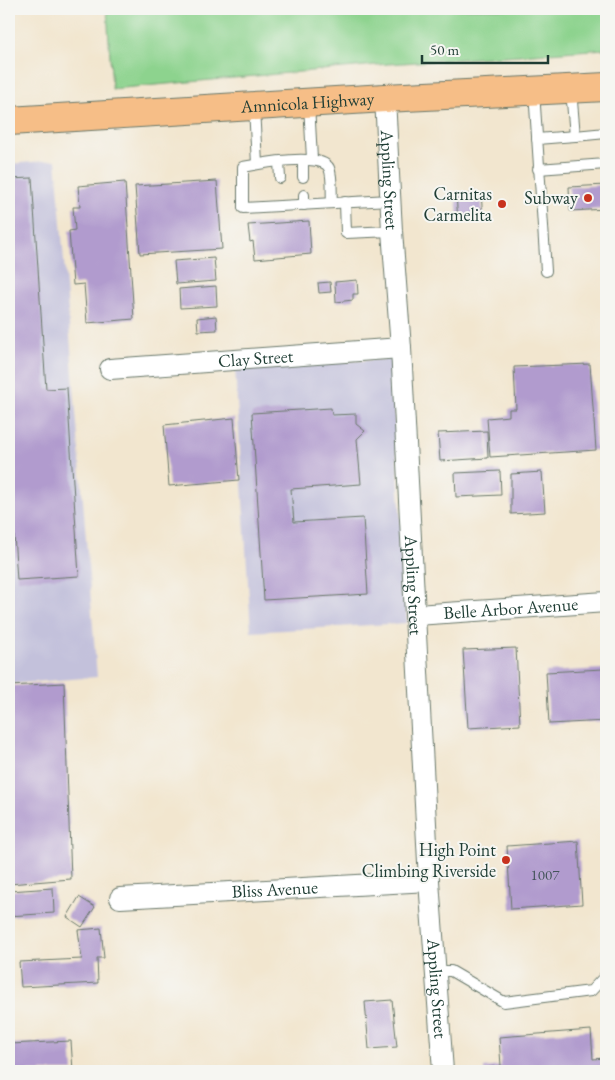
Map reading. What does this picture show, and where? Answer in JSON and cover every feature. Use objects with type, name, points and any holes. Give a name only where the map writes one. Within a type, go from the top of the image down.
[{"type":"main road","name":"Amnicola Highway","points":[[9,121],[385,98],[606,87]]},
{"type":"street","name":"Appling Street","points":[[385,98],[390,200],[401,348],[429,881],[443,1071]]},
{"type":"street","name":"Clay Street","points":[[110,369],[401,348]]},
{"type":"street","name":"Belle Arbor Avenue","points":[[416,615],[606,602]]},
{"type":"street","name":"Bliss Avenue","points":[[120,898],[429,881]]},
{"type":"lane","points":[[571,89],[575,136]]},
{"type":"lane","points":[[534,90],[546,271]]},
{"type":"lane","points":[[303,177],[307,160],[309,103]]},
{"type":"lane","points":[[254,106],[257,164]]},
{"type":"lane","points":[[537,139],[606,133]]},
{"type":"lane","points":[[332,203],[330,170],[326,164],[307,160],[243,167],[243,208],[281,206],[304,200],[332,203],[390,200]]},
{"type":"lane","points":[[279,162],[280,178]]},
{"type":"lane","points":[[538,169],[606,164]]},
{"type":"lane","points":[[280,195],[281,206]]},
{"type":"lane","points":[[345,202],[346,233],[392,231]]},
{"type":"lane","points":[[436,971],[451,971],[504,1002],[591,991],[606,975]]},
{"type":"shaded area","points":[[56,160],[97,677],[9,684],[9,164]]},
{"type":"shaded area","points":[[391,359],[407,623],[251,632],[235,368]]},
{"type":"green space","points":[[107,9],[606,9],[606,49],[388,64],[112,89]]},
{"type":"building","points":[[32,178],[46,389],[67,388],[79,576],[17,580],[12,504],[9,504],[9,179]]},
{"type":"building","points":[[217,181],[222,249],[140,254],[135,186]]},
{"type":"building","points":[[125,182],[134,319],[87,323],[84,284],[73,285],[69,231],[75,230],[73,207],[80,207],[78,186]]},
{"type":"building","name":"Subway","points":[[606,185],[606,209],[570,211],[569,187]]},
{"type":"building","points":[[481,193],[483,218],[458,220],[456,195]]},
{"type":"building","points":[[309,221],[311,254],[255,259],[253,241],[250,242],[248,225]]},
{"type":"building","points":[[214,258],[216,281],[176,284],[174,261]]},
{"type":"building","points":[[357,280],[358,294],[353,294],[353,300],[336,302],[335,282]]},
{"type":"building","points":[[330,282],[331,292],[319,293],[318,283]]},
{"type":"building","points":[[216,286],[217,306],[180,308],[179,289]]},
{"type":"building","points":[[216,316],[217,330],[198,331],[197,318]]},
{"type":"building","points":[[590,364],[596,450],[490,457],[487,418],[509,416],[509,409],[516,409],[514,367]]},
{"type":"building","points":[[331,408],[332,415],[356,414],[356,424],[365,431],[357,439],[361,484],[291,489],[294,522],[363,518],[368,594],[264,600],[252,413]]},
{"type":"building","points":[[234,418],[239,480],[169,486],[164,425]]},
{"type":"building","points":[[487,431],[488,458],[440,461],[438,433]]},
{"type":"building","points":[[500,471],[501,495],[456,497],[455,473]]},
{"type":"building","points":[[542,472],[545,512],[511,514],[511,474]]},
{"type":"building","points":[[516,648],[520,725],[468,728],[463,650]]},
{"type":"building","points":[[603,669],[606,721],[549,724],[546,672]]},
{"type":"building","points":[[64,683],[71,879],[9,884],[9,686]]},
{"type":"building","points":[[578,841],[582,904],[511,909],[507,846]]},
{"type":"building","points":[[53,888],[54,913],[9,916],[9,891]]},
{"type":"building","points":[[79,897],[95,907],[82,927],[67,917]]},
{"type":"building","points":[[101,928],[104,958],[97,958],[98,983],[21,987],[19,962],[82,959],[78,930]]},
{"type":"building","points":[[392,1000],[397,1047],[369,1049],[365,1002]]},
{"type":"building","points":[[591,1030],[593,1059],[605,1058],[606,1071],[484,1071],[484,1068],[501,1066],[499,1037]]},
{"type":"building","points":[[71,1041],[73,1071],[9,1071],[9,1044]]},
{"type":"place","name":"Subway","points":[[588,198]]},
{"type":"place","name":"Carnitas Carmelita","points":[[502,204]]},
{"type":"place","name":"High Point Climbing Riverside","points":[[506,860]]}]
